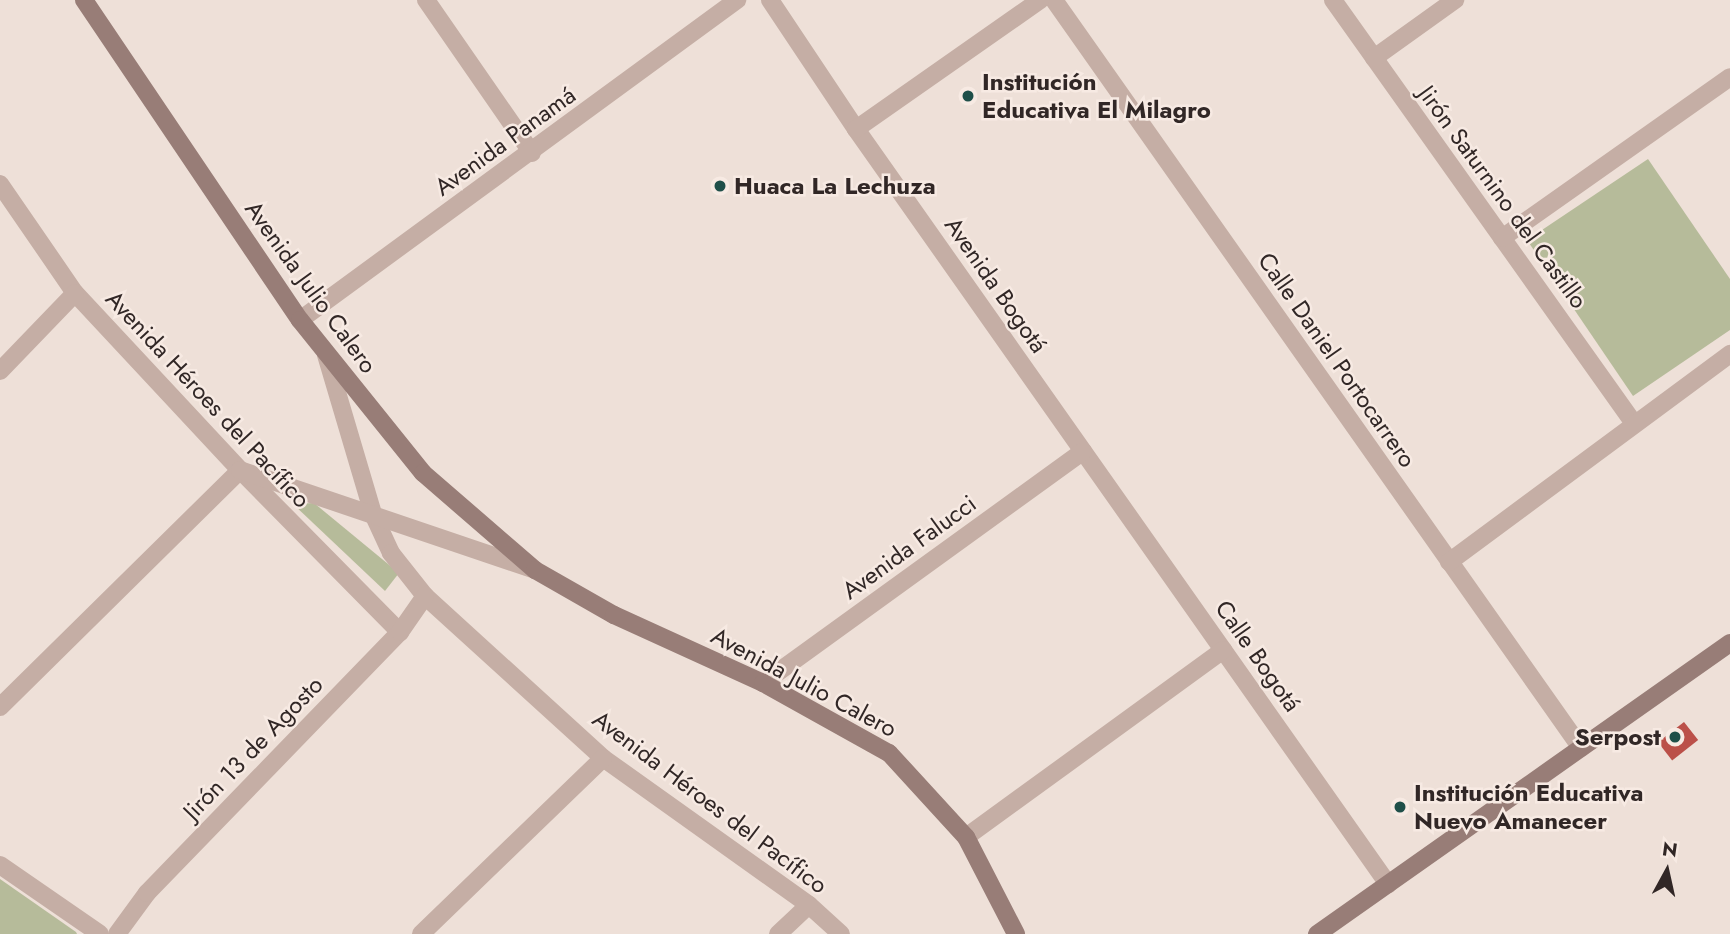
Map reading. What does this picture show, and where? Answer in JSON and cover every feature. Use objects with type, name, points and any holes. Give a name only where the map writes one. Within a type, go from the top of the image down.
[{"type":"street","name":"Avenida Julio Calero","points":[[84,0],[300,320],[423,473],[536,570],[614,615],[763,684],[889,754],[966,837],[1016,934]]},
{"type":"street","points":[[426,0],[532,153]]},
{"type":"street","name":"Avenida Panamá","points":[[300,320],[532,153],[737,0]]},
{"type":"street","name":"Avenida Bogotá","points":[[770,0],[856,129],[1085,454]]},
{"type":"street","points":[[856,129],[1040,0]]},
{"type":"street","name":"Calle Daniel Portocarrero","points":[[1054,0],[1581,748]]},
{"type":"street","name":"Jirón Saturnino del Castillo","points":[[1333,0],[1633,422]]},
{"type":"street","points":[[1374,58],[1455,0]]},
{"type":"street","points":[[1502,238],[1730,77]]},
{"type":"street","name":"Avenida Héroes del Pacífico","points":[[0,184],[75,293],[240,470],[400,632]]},
{"type":"street","points":[[0,371],[75,293]]},
{"type":"street","points":[[1449,562],[1633,422],[1730,354]]},
{"type":"street","name":"Avenida Héroes del Pacífico","points":[[326,355],[373,514],[391,553],[425,596],[603,758],[809,905],[841,934]]},
{"type":"street","name":"Calle Bogotá","points":[[1085,454],[1388,884]]},
{"type":"street","name":"Avenida Falucci","points":[[763,684],[1085,454]]},
{"type":"street","name":"Avenida Julio Calero","points":[[240,470],[536,570]]},
{"type":"street","points":[[0,707],[240,470]]},
{"type":"street","name":"Jirón 13 de Agosto","points":[[117,934],[147,893],[400,632],[425,596]]},
{"type":"street","points":[[1317,934],[1730,643]]},
{"type":"street","points":[[966,837],[1223,650]]},
{"type":"street","points":[[421,934],[603,758]]},
{"type":"street","points":[[0,865],[100,934]]},
{"type":"street","points":[[778,934],[809,905]]},
{"type":"green space","points":[[1648,159],[1730,279],[1730,330],[1633,396],[1527,240]]},
{"type":"green space","points":[[314,503],[399,573],[385,591],[293,504]]},
{"type":"green space","points":[[0,879],[76,932],[77,934],[0,934]]},
{"type":"building","points":[[1684,722],[1698,740],[1672,760],[1658,742]]},
{"type":"place","name":"Institución Educativa El Milagro","points":[[968,96]]},
{"type":"place","name":"Huaca La Lechuza","points":[[720,186]]},
{"type":"place","name":"Serpost","points":[[1675,737]]},
{"type":"place","name":"Institución Educativa Nuevo Amanecer","points":[[1400,807]]}]
